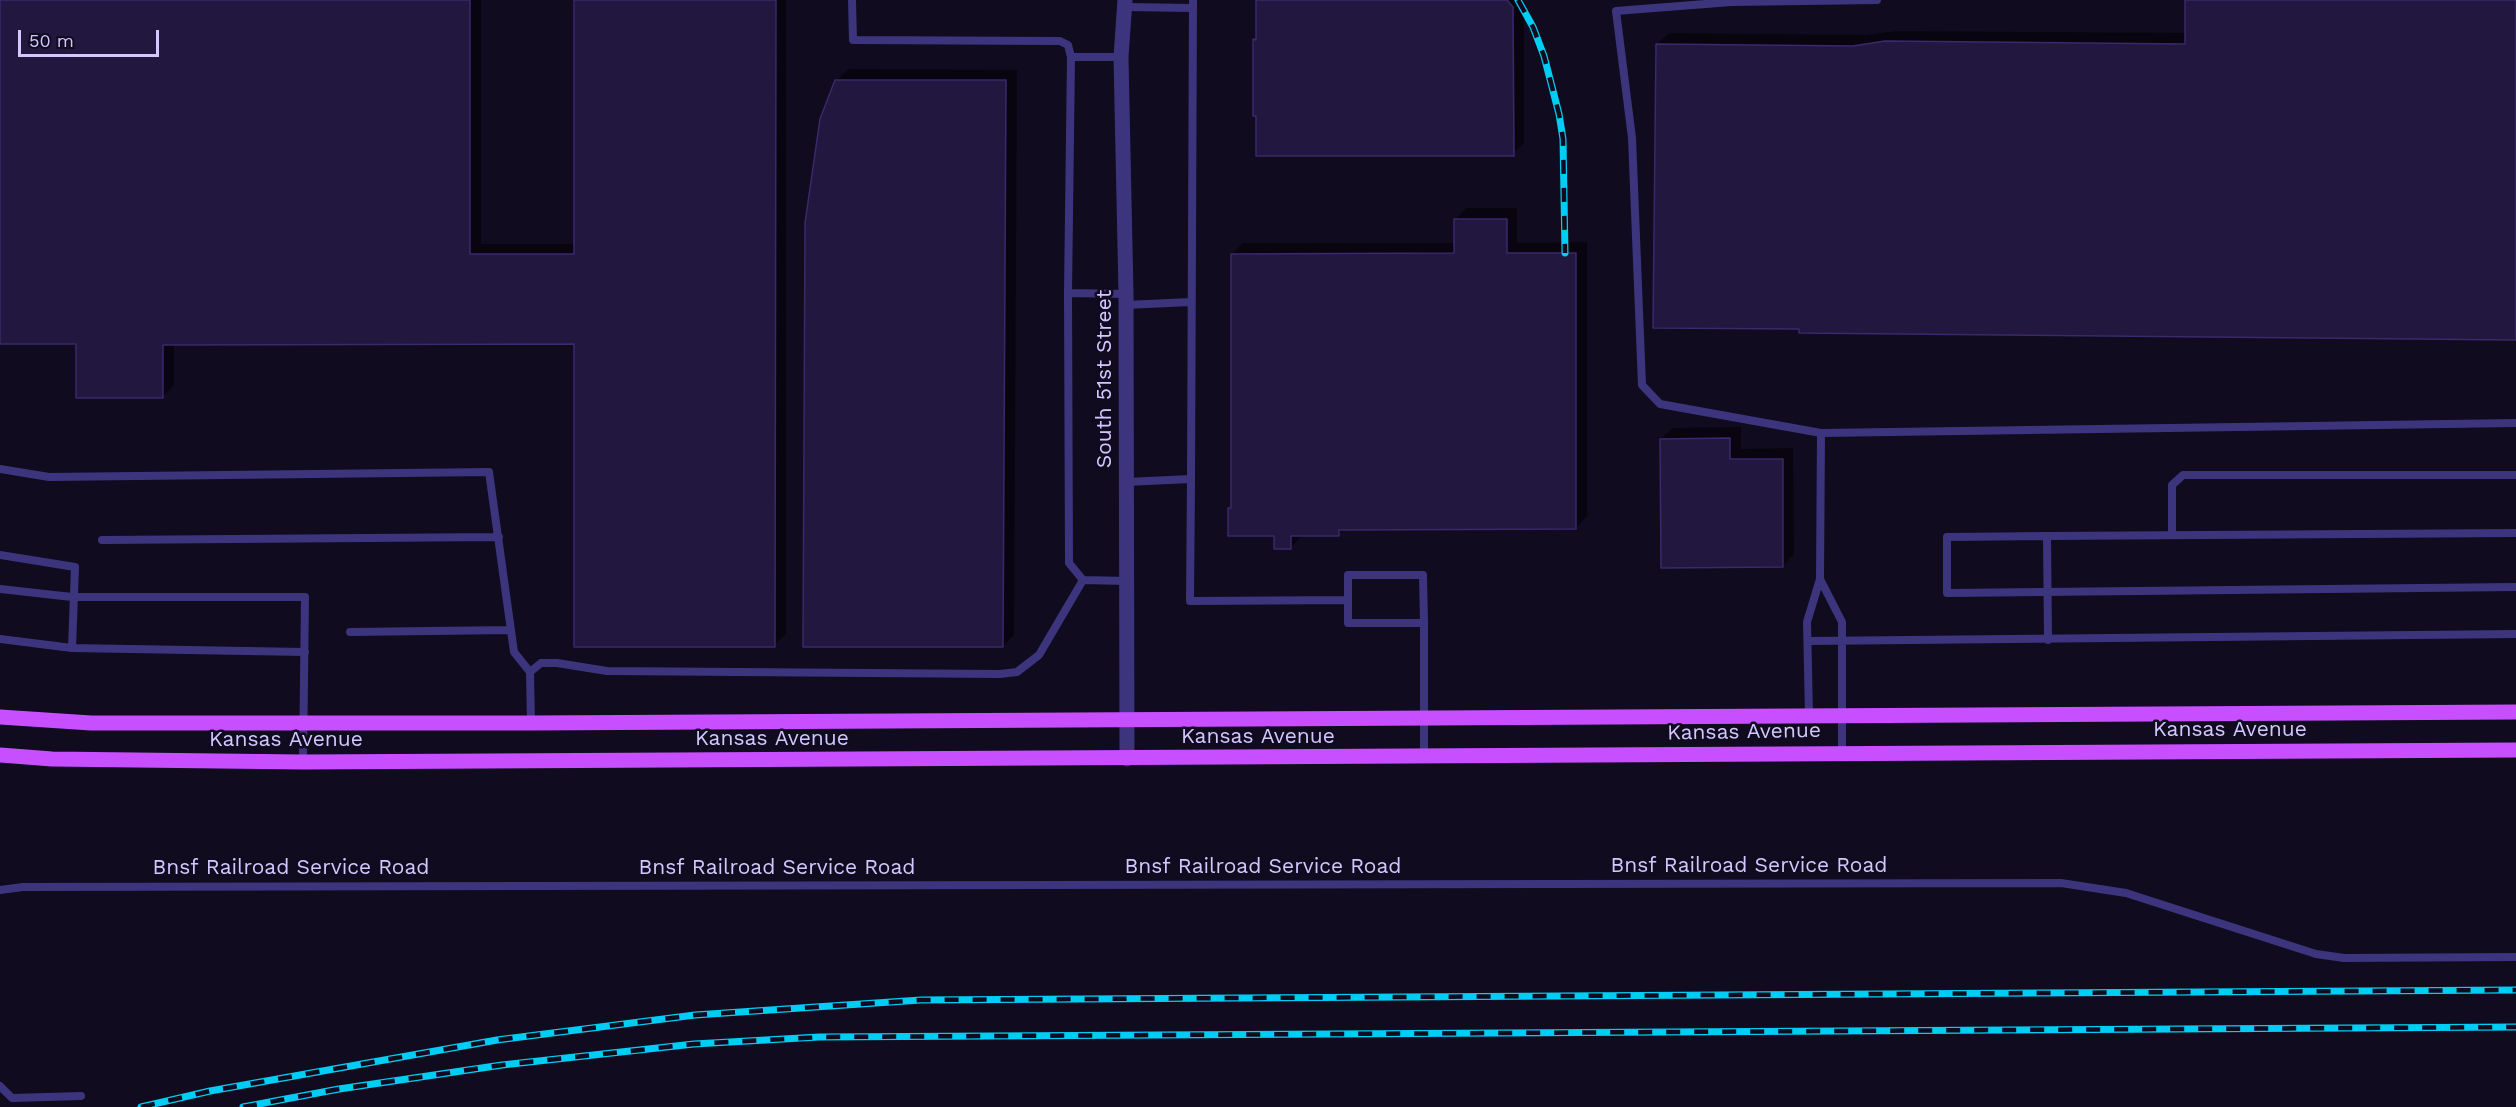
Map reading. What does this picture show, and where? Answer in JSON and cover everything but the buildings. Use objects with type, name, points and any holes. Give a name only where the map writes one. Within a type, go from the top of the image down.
[{"type":"main road","name":"Kansas Avenue","points":[[0,717],[91,723],[531,723],[2516,712]]},
{"type":"main road","name":"Kansas Avenue","points":[[0,755],[52,759],[303,762],[1424,758],[1842,752],[2516,750]]},
{"type":"street","name":"South 51st Street","points":[[1125,4],[1121,57],[1126,299],[1127,759]]},
{"type":"lane","points":[[852,0],[853,40],[1060,41],[1068,45],[1071,57],[1068,293],[1069,563],[1083,580],[1126,581]]},
{"type":"lane","points":[[1877,0],[1731,2],[1616,11],[1632,138],[1642,385],[1660,404],[1821,433],[2516,423]]},
{"type":"lane","points":[[1125,4],[1192,4],[1190,601],[1348,600]]},
{"type":"lane","points":[[1071,57],[1121,57]]},
{"type":"lane","points":[[1068,293],[1191,302]]},
{"type":"lane","points":[[1809,716],[1807,622],[1820,579],[1821,433]]},
{"type":"lane","points":[[0,469],[50,477],[489,472],[514,652],[530,672],[531,723]]},
{"type":"lane","points":[[2172,535],[2172,485],[2183,475],[2516,475]]},
{"type":"lane","points":[[1126,482],[1191,479]]},
{"type":"lane","points":[[2516,532],[1947,537],[1947,593],[2516,588]]},
{"type":"lane","points":[[2048,536],[2048,640]]},
{"type":"lane","points":[[102,540],[499,537]]},
{"type":"lane","points":[[0,555],[75,567],[72,597],[72,648]]},
{"type":"lane","points":[[1424,623],[1348,623],[1348,575],[1423,575],[1424,623],[1424,758]]},
{"type":"lane","points":[[1820,579],[1842,622],[1842,752]]},
{"type":"lane","points":[[530,672],[541,663],[556,663],[607,671],[1000,674],[1017,672],[1039,655],[1083,580]]},
{"type":"lane","points":[[0,589],[72,597],[305,597],[303,762]]},
{"type":"lane","points":[[350,632],[510,630]]},
{"type":"lane","points":[[1808,641],[2516,634]]},
{"type":"lane","points":[[0,639],[72,648],[305,652]]},
{"type":"lane","name":"Bnsf Railroad Service Road","points":[[0,890],[23,887],[2061,883],[2126,893],[2316,954],[2344,958],[2516,957]]},
{"type":"lane","points":[[0,1086],[12,1098],[81,1096]]},
{"type":"railway","points":[[1518,0],[1533,27],[1544,56],[1559,114],[1563,139],[1565,253]]},
{"type":"railway","points":[[141,1107],[210,1091],[497,1040],[695,1015],[921,1000],[2516,990]]},
{"type":"railway","points":[[243,1107],[339,1089],[502,1065],[694,1044],[819,1037],[2516,1027]]}]
